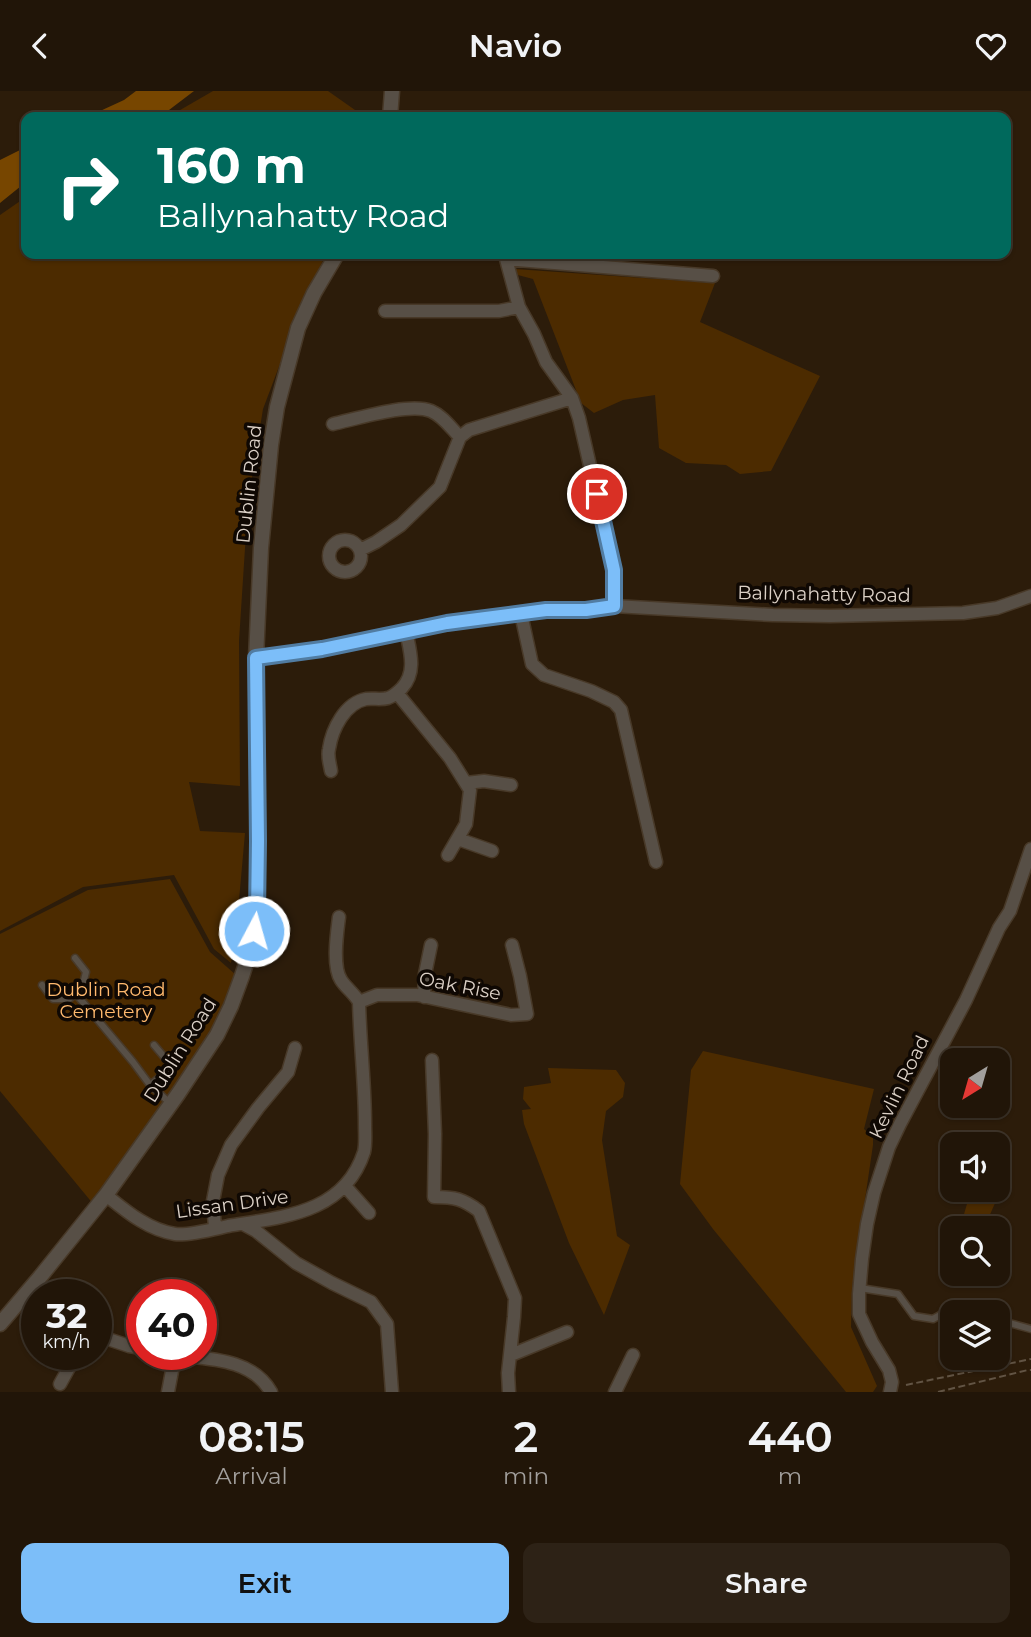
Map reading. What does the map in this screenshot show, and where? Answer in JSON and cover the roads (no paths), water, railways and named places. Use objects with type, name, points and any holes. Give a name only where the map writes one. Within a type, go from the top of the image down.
[{"type":"street","points":[[390,112],[392,91]]},
{"type":"street","name":"Dublin Road","points":[[38,1279],[106,1195],[217,1035],[231,1006],[251,948],[257,914],[256,658],[261,548],[271,445],[277,407],[298,328],[334,259]]},
{"type":"street","points":[[614,606],[614,570],[579,418],[572,398],[546,362],[519,307],[506,259],[713,275]]},
{"type":"street","points":[[385,311],[499,311],[519,307]]},
{"type":"street","points":[[360,550],[401,526],[440,487],[460,437],[469,430],[572,398]]},
{"type":"street","points":[[333,424],[404,408],[430,410],[460,437]]},
{"type":"street","name":"Ballynahatty Road","points":[[256,658],[322,649],[447,623],[546,610],[586,610],[614,606],[772,615],[963,613],[997,608],[1031,596]]},
{"type":"street","points":[[521,614],[532,664],[544,675],[591,691],[614,702],[621,710],[656,862]]},
{"type":"street","points":[[331,771],[328,751],[347,710],[367,699],[388,698],[407,682],[412,662],[406,631]]},
{"type":"street","points":[[397,693],[450,758],[470,790],[466,824],[448,855]]},
{"type":"street","points":[[466,783],[484,781],[511,785]]},
{"type":"street","points":[[458,839],[492,851]]},
{"type":"street","name":"Kevlin Road","points":[[890,1390],[892,1383],[889,1370],[859,1314],[867,1224],[874,1193],[900,1123],[1010,911],[1031,849]]},
{"type":"street","points":[[339,917],[335,948],[339,978],[359,1002]]},
{"type":"street","points":[[424,997],[430,945]]},
{"type":"street","name":"Oak Rise","points":[[359,1002],[377,995],[417,995],[511,1015],[527,1014],[512,945]]},
{"type":"street","name":"Lissan Drive","points":[[106,1195],[129,1214],[152,1227],[177,1234],[297,1214],[320,1205],[345,1187],[365,1150],[359,1002]]},
{"type":"street","points":[[215,1229],[213,1201],[218,1175],[231,1145],[288,1072],[295,1048]]},
{"type":"street","points":[[432,1060],[434,1197],[454,1197],[479,1211],[515,1298],[508,1373],[509,1392]]},
{"type":"street","points":[[345,1187],[369,1213]]},
{"type":"street","points":[[243,1224],[296,1263],[371,1301],[387,1324],[392,1392]]},
{"type":"street","name":"Dublin Road","points":[[0,1324],[21,1300]]},
{"type":"street","points":[[510,1355],[567,1332]]},
{"type":"street","points":[[615,1392],[633,1355]]},
{"type":"street","points":[[217,1361],[250,1370],[271,1392]]},
{"type":"street","points":[[60,1384],[68,1370]]},
{"type":"street","points":[[168,1392],[172,1370]]},
{"type":"lane","points":[[42,985],[53,999],[69,999],[76,994],[82,988],[86,972],[75,958]]},
{"type":"lane","points":[[76,994],[150,1086],[171,1104]]},
{"type":"lane","points":[[150,1086],[169,1070],[171,1065],[155,1045]]},
{"type":"lane","points":[[860,1288],[898,1294],[914,1316],[933,1319],[940,1315]]},
{"type":"lane","points":[[1010,1323],[1031,1329]]},
{"type":"park label","name":"Dublin Road Cemetery","points":[[106,1000]]}]
